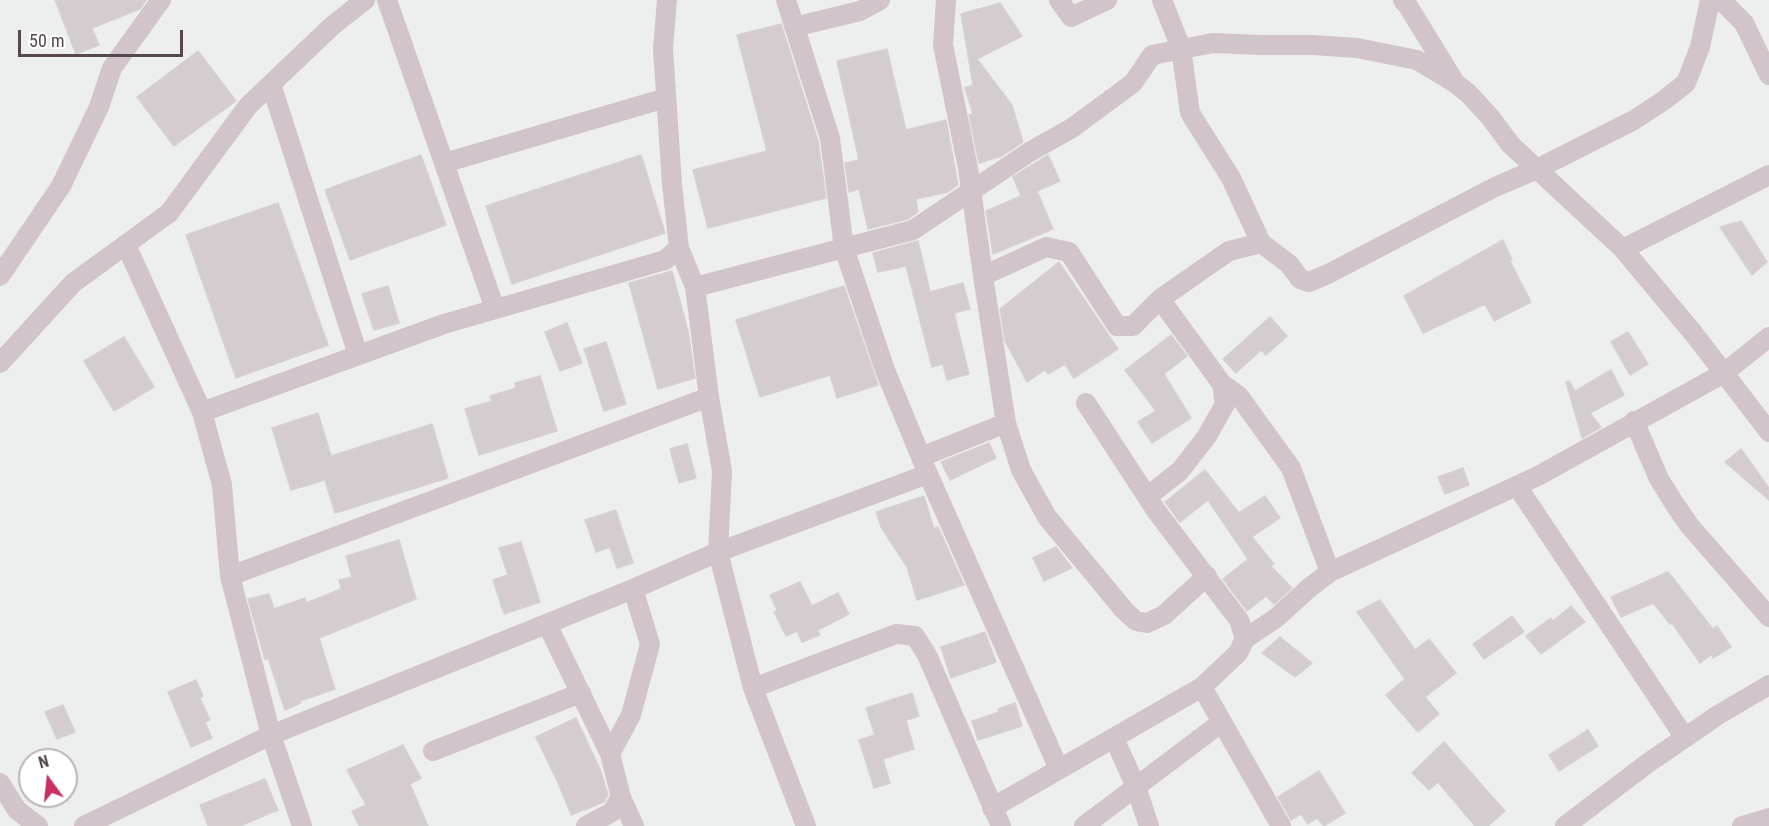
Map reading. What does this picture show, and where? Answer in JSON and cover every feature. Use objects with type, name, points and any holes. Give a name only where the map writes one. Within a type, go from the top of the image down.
[{"type":"street","points":[[1,266],[61,186],[99,106],[112,68],[161,0]]},
{"type":"street","points":[[0,363],[74,283],[169,213],[248,106],[332,26],[365,0]]},
{"type":"street","points":[[387,0],[495,309]]},
{"type":"street","points":[[667,0],[663,49],[672,184],[679,248],[695,287],[722,471],[718,552],[753,688],[806,826]]},
{"type":"street","points":[[786,0],[830,138],[844,248],[885,370],[924,466],[1059,769]]},
{"type":"street","points":[[794,27],[860,11],[879,0]]},
{"type":"street","points":[[946,0],[943,45],[972,190],[1006,423],[1021,470],[1047,517],[1124,610],[1136,621],[1147,623],[1164,615],[1207,576]]},
{"type":"street","points":[[1059,0],[1071,17],[1107,0]]},
{"type":"street","points":[[1162,0],[1181,48],[1190,113],[1231,178],[1261,243],[1289,264],[1300,279],[1309,282],[1495,187],[1537,169],[1634,120],[1686,83],[1700,46],[1710,0]]},
{"type":"street","points":[[1403,0],[1455,83]]},
{"type":"street","points":[[1717,0],[1726,5],[1744,23],[1769,75]]},
{"type":"street","points":[[695,287],[913,230],[1031,151],[1072,128],[1133,83],[1152,55],[1213,43],[1357,48],[1417,60],[1468,93],[1511,145],[1623,249],[1694,334],[1769,432]]},
{"type":"street","points":[[271,84],[358,356]]},
{"type":"street","points":[[444,163],[666,98]]},
{"type":"street","points":[[1623,249],[1769,175]]},
{"type":"street","points":[[983,276],[1046,247],[1069,252],[1117,326],[1134,326],[1160,298],[1229,251],[1261,243]]},
{"type":"street","points":[[126,245],[202,412],[222,485],[230,576],[271,735],[302,826]]},
{"type":"street","points":[[202,412],[444,324],[665,260],[679,248]]},
{"type":"street","points":[[1160,298],[1222,384],[1239,396],[1291,468],[1330,572]]},
{"type":"street","points":[[992,808],[1202,687],[1238,653],[1245,639],[1276,618],[1330,572],[1517,486],[1724,373],[1769,337]]},
{"type":"street","points":[[1148,496],[1180,471],[1207,436],[1225,404],[1222,384]]},
{"type":"street","points":[[230,576],[710,397]]},
{"type":"street","points":[[1086,403],[1157,512],[1239,620],[1245,639]]},
{"type":"street","points":[[1634,421],[1659,479],[1689,525],[1769,617]]},
{"type":"street","points":[[84,826],[271,735],[633,589],[924,466],[1006,423]]},
{"type":"street","points":[[1517,486],[1684,738]]},
{"type":"street","points":[[610,754],[631,716],[650,644],[633,589]]},
{"type":"street","points":[[547,624],[610,754],[621,797],[634,826]]},
{"type":"street","points":[[753,688],[896,634],[915,636],[927,656],[1000,826]]},
{"type":"street","points":[[1565,826],[1684,738],[1769,685]]},
{"type":"street","points":[[1202,687],[1281,826]]},
{"type":"street","points":[[433,751],[581,693]]},
{"type":"street","points":[[1084,826],[1222,722]]},
{"type":"street","points":[[1114,738],[1136,787],[1149,826]]},
{"type":"street","points":[[0,783],[17,810],[38,826]]},
{"type":"street","points":[[586,826],[612,812],[621,797]]},
{"type":"street","points":[[1742,826],[1769,818]]},
{"type":"building","points":[[55,0],[146,0],[140,9],[92,28],[99,45],[76,54]]},
{"type":"building","points":[[1000,3],[1022,36],[977,59],[1012,105],[1023,142],[1002,156],[979,163],[969,115],[973,114],[965,88],[973,85],[961,14]]},
{"type":"building","points":[[781,24],[818,141],[826,198],[708,228],[693,170],[767,151],[737,35]]},
{"type":"building","points":[[887,49],[906,130],[946,120],[958,185],[948,192],[916,199],[918,212],[908,219],[868,229],[859,189],[849,192],[845,163],[859,160],[837,61]]},
{"type":"building","points":[[198,51],[236,101],[174,146],[137,97]]},
{"type":"building","points":[[421,155],[446,225],[350,260],[325,190]]},
{"type":"building","points":[[641,155],[665,233],[512,284],[486,206]]},
{"type":"building","points":[[1048,155],[1060,181],[1037,191],[1053,229],[993,254],[986,211],[1021,196],[1013,177]]},
{"type":"building","points":[[278,203],[328,345],[236,378],[186,235]]},
{"type":"building","points":[[1741,221],[1767,262],[1752,275],[1720,227]]},
{"type":"building","points":[[1503,240],[1512,260],[1510,261],[1531,302],[1494,321],[1485,304],[1423,333],[1404,296]]},
{"type":"building","points":[[918,241],[930,292],[963,283],[970,309],[954,313],[969,374],[947,380],[943,364],[932,367],[906,266],[878,272],[873,253]]},
{"type":"building","points":[[1059,262],[1118,349],[1074,378],[1065,364],[1048,374],[1045,370],[1027,382],[1005,341],[1000,309]]},
{"type":"building","points":[[672,271],[688,331],[695,378],[658,389],[629,283]]},
{"type":"building","points":[[388,286],[399,323],[374,330],[362,294]]},
{"type":"building","points":[[844,286],[878,385],[837,398],[830,375],[760,397],[736,320]]},
{"type":"building","points":[[1270,317],[1287,336],[1266,355],[1261,350],[1236,373],[1223,359]]},
{"type":"building","points":[[567,323],[582,363],[560,371],[545,332]]},
{"type":"building","points":[[1628,332],[1648,364],[1630,375],[1611,342]]},
{"type":"building","points":[[1171,335],[1187,356],[1164,374],[1191,418],[1152,443],[1138,422],[1156,411],[1125,370]]},
{"type":"building","points":[[124,337],[154,387],[114,411],[84,361]]},
{"type":"building","points":[[606,342],[626,404],[604,411],[584,349]]},
{"type":"building","points":[[1611,370],[1624,395],[1590,413],[1601,427],[1582,438],[1566,382],[1569,381],[1575,391]]},
{"type":"building","points":[[540,376],[557,431],[479,455],[465,409],[492,401],[490,396],[516,388],[515,383]]},
{"type":"building","points":[[318,413],[331,456],[432,424],[448,478],[335,513],[325,480],[291,490],[272,428]]},
{"type":"building","points":[[989,443],[996,458],[950,480],[941,462]]},
{"type":"building","points":[[687,444],[696,478],[679,483],[670,449]]},
{"type":"building","points":[[1741,449],[1769,488],[1769,500],[1725,462]]},
{"type":"building","points":[[1463,468],[1469,485],[1445,494],[1438,477]]},
{"type":"building","points":[[1205,470],[1239,513],[1265,496],[1280,518],[1252,537],[1274,564],[1271,566],[1292,588],[1274,604],[1266,596],[1247,611],[1223,579],[1248,559],[1208,500],[1180,522],[1165,502]]},
{"type":"building","points":[[924,496],[934,529],[938,527],[964,585],[917,600],[907,567],[881,527],[876,512]]},
{"type":"building","points":[[616,510],[633,563],[617,568],[610,547],[596,552],[585,520]]},
{"type":"building","points":[[399,540],[416,599],[319,638],[335,689],[300,701],[301,703],[285,710],[268,658],[265,660],[248,599],[269,594],[274,609],[305,598],[306,603],[341,589],[339,580],[352,577],[346,556]]},
{"type":"building","points":[[521,542],[540,602],[504,614],[493,580],[508,575],[499,548]]},
{"type":"building","points":[[1056,547],[1072,568],[1044,581],[1033,558]]},
{"type":"building","points":[[1668,572],[1713,629],[1717,626],[1731,647],[1713,658],[1712,654],[1700,663],[1672,623],[1670,624],[1653,603],[1621,617],[1611,597]]},
{"type":"building","points":[[800,582],[812,606],[838,593],[849,614],[818,630],[820,635],[802,642],[797,631],[786,636],[774,612],[777,610],[770,595]]},
{"type":"building","points":[[1380,600],[1415,650],[1429,639],[1456,673],[1425,697],[1439,714],[1418,732],[1386,695],[1405,679],[1357,612]]},
{"type":"building","points":[[1571,606],[1585,622],[1541,654],[1526,636],[1551,618],[1553,621]]},
{"type":"building","points":[[1512,616],[1524,632],[1484,659],[1473,644]]},
{"type":"building","points":[[985,632],[996,662],[951,678],[941,647]]},
{"type":"building","points":[[1280,637],[1312,663],[1295,677],[1262,653]]},
{"type":"building","points":[[196,680],[203,696],[200,698],[210,720],[205,722],[212,738],[191,747],[168,692]]},
{"type":"building","points":[[912,693],[919,716],[906,720],[914,749],[883,759],[890,783],[874,788],[859,740],[875,735],[866,708]]},
{"type":"building","points":[[1015,703],[1022,726],[978,740],[972,721],[999,712],[998,709]]},
{"type":"building","points":[[63,705],[75,732],[57,739],[45,712]]},
{"type":"building","points":[[576,718],[600,769],[608,795],[604,802],[571,815],[536,737]]},
{"type":"building","points":[[1588,730],[1598,746],[1559,771],[1549,755]]},
{"type":"building","points":[[1444,742],[1505,811],[1488,826],[1475,826],[1438,782],[1429,790],[1412,773]]},
{"type":"building","points":[[403,745],[421,778],[410,784],[428,826],[359,826],[352,811],[366,805],[347,770]]},
{"type":"building","points":[[1319,771],[1345,813],[1324,826],[1317,818],[1308,824],[1301,814],[1291,820],[1278,797]]},
{"type":"building","points":[[265,779],[278,810],[240,826],[208,826],[200,805]]}]
